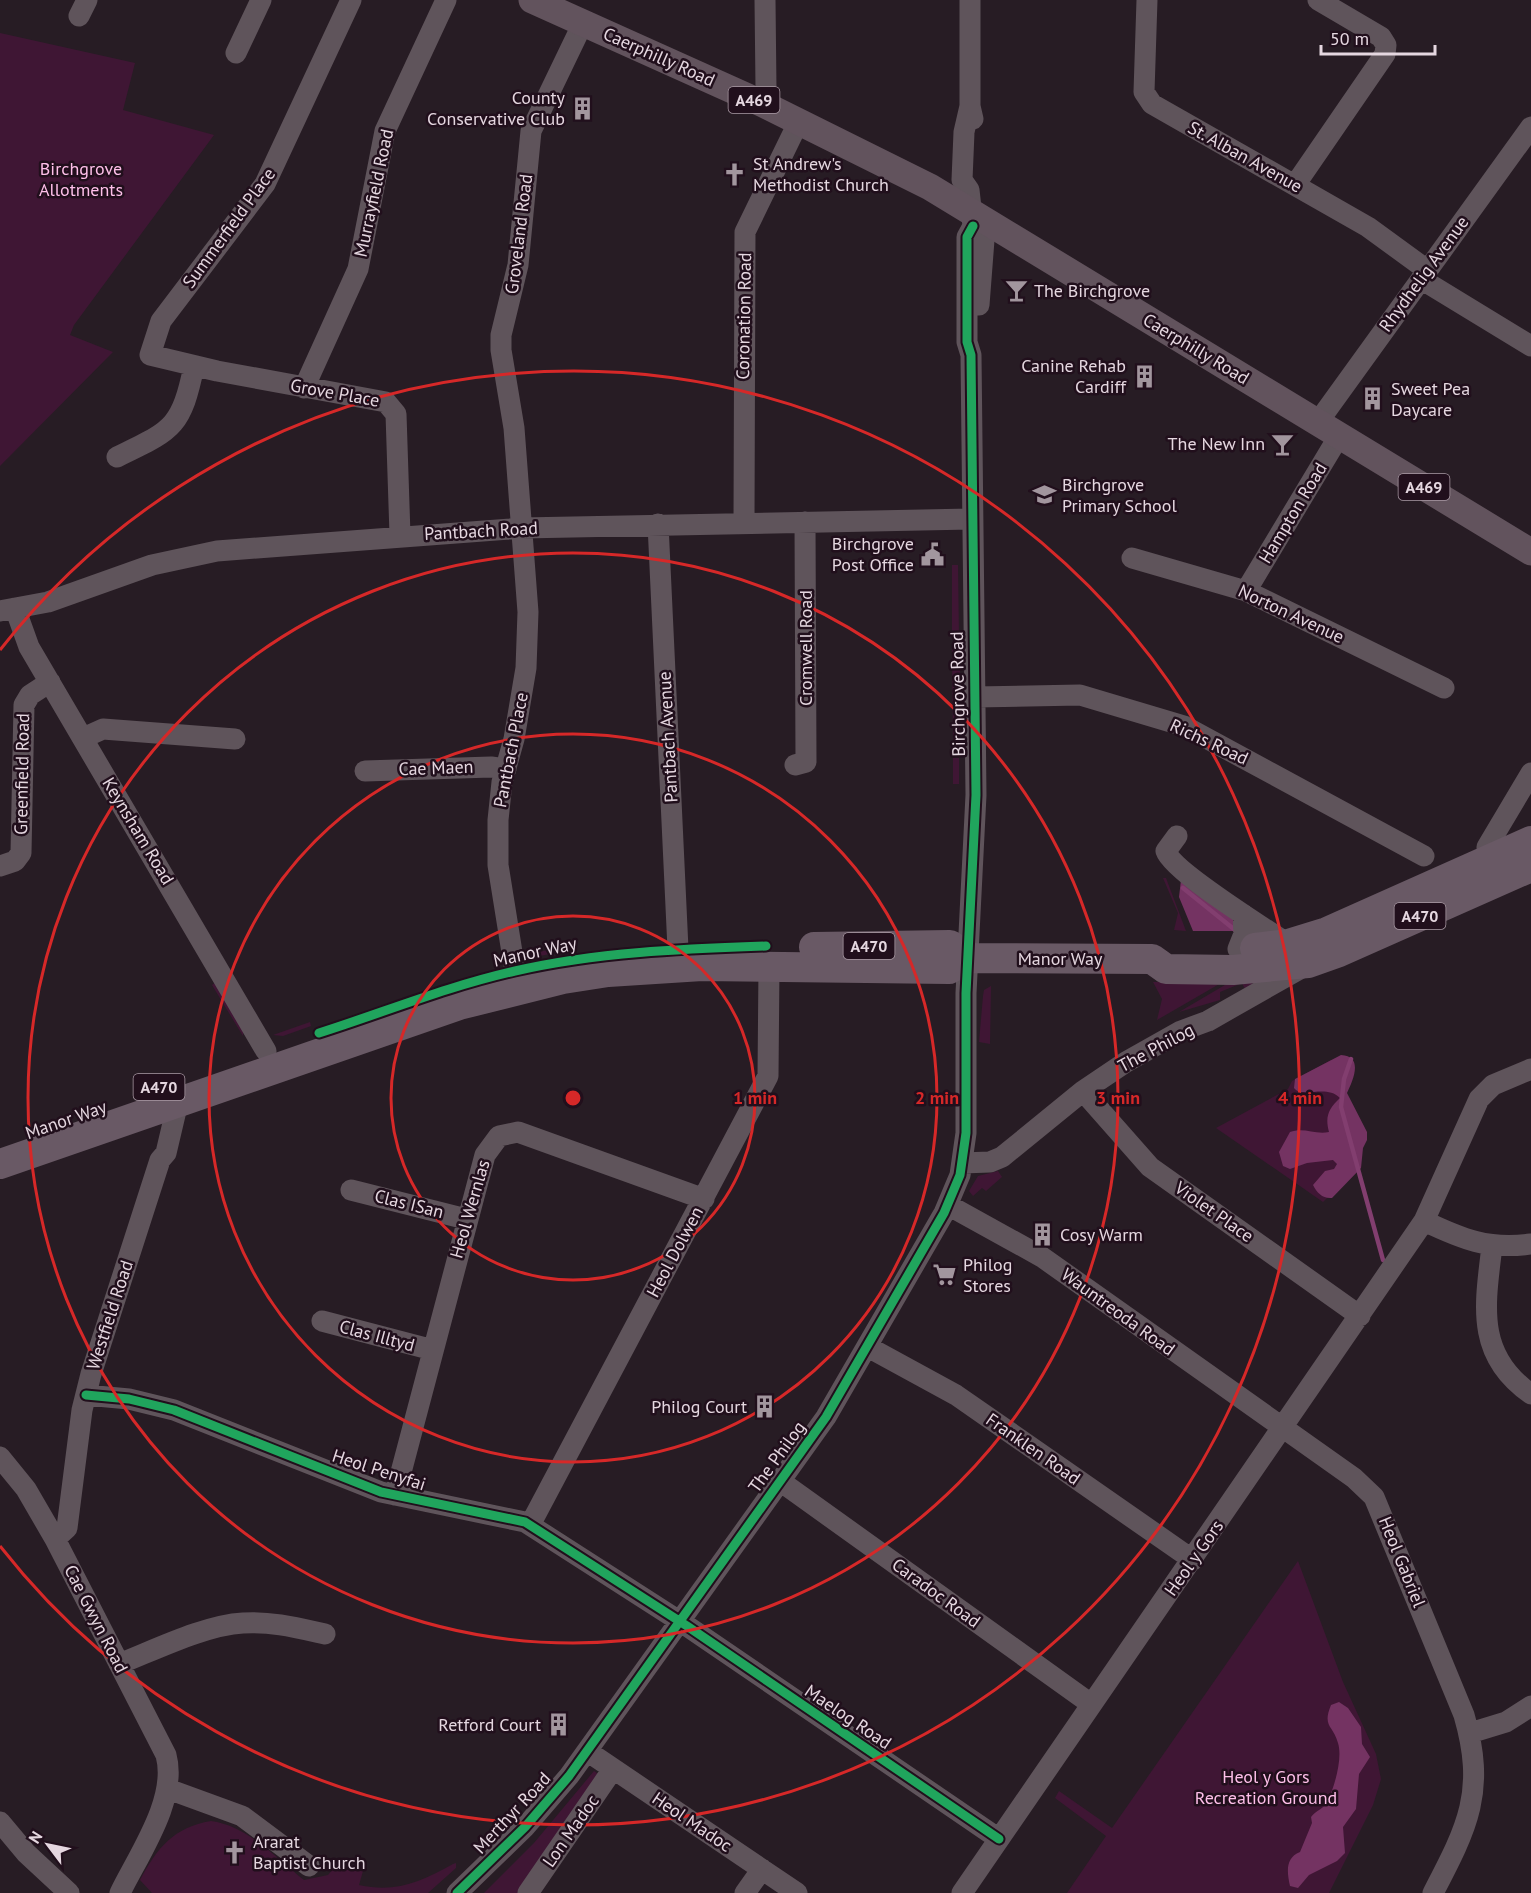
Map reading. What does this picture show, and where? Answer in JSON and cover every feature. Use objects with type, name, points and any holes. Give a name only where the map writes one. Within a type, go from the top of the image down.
[{"type":"highway","name":"A470","points":[[1302,948],[1339,952],[1530,850]]},
{"type":"highway","name":"Manor Way","points":[[0,1142],[433,994],[515,971],[600,956],[678,949],[950,945],[969,958]]},
{"type":"highway","name":"Manor Way","points":[[0,1164],[448,1008],[535,985],[608,972],[702,966],[949,969],[969,958],[1152,959],[1168,948],[1302,948]]},
{"type":"highway","name":"Manor Way","points":[[1152,959],[1166,969],[1233,970],[1302,948]]},
{"type":"main road","name":"Caerphilly Road","points":[[532,0],[799,121],[971,209],[1531,552]]},
{"type":"street","points":[[236,53],[261,0]]},
{"type":"street","name":"Summerfield Place","points":[[150,355],[161,321],[265,184],[351,0]]},
{"type":"street","name":"Murrayfield Road","points":[[304,388],[358,269],[385,131],[446,0]]},
{"type":"street","points":[[761,103],[766,88],[765,0]]},
{"type":"street","points":[[970,0],[970,106],[964,132],[962,180],[971,209]]},
{"type":"street","name":"St. Alban Avenue","points":[[1147,0],[1144,92],[1152,104],[1368,227],[1424,274],[1531,346]]},
{"type":"street","points":[[1295,185],[1385,54],[1386,45],[1381,37],[1318,0]]},
{"type":"street","name":"Groveland Road","points":[[522,528],[514,428],[504,372],[501,334],[518,265],[531,131],[583,22]]},
{"type":"street","name":"Coronation Road","points":[[744,523],[745,232],[799,121]]},
{"type":"street","name":"Rhydhelig Avenue","points":[[1328,429],[1424,274],[1524,151],[1531,127]]},
{"type":"street","name":"Birchgrove Road","points":[[962,1163],[966,1133],[969,958],[976,795],[971,519],[971,356],[967,342],[967,237],[971,209]]},
{"type":"street","name":"Grove Place","points":[[150,355],[304,388],[386,402],[396,414],[400,535]]},
{"type":"street","points":[[117,457],[165,434],[174,424],[182,413],[194,366]]},
{"type":"street","name":"Hampton Road","points":[[1246,591],[1328,429]]},
{"type":"street","name":"Pantbach Road","points":[[8,610],[48,602],[152,565],[200,554],[400,535],[658,524],[971,519]]},
{"type":"street","name":"Cromwell Road","points":[[795,765],[806,762],[805,522]]},
{"type":"street","name":"Pantbach Avenue","points":[[658,524],[678,949]]},
{"type":"street","name":"Pantbach Place","points":[[515,971],[497,849],[500,794],[521,706],[529,643],[522,528]]},
{"type":"street","name":"Norton Avenue","points":[[1131,558],[1246,591],[1444,688]]},
{"type":"street","name":"Keynsham Road","points":[[8,610],[266,1051]]},
{"type":"street","name":"Greenfield Road","points":[[0,866],[15,861],[21,853],[24,705],[30,695],[50,682]]},
{"type":"street","name":"Richs Road","points":[[975,697],[1080,695],[1184,726],[1424,856]]},
{"type":"street","points":[[83,738],[103,729],[235,739]]},
{"type":"street","name":"Cae Maen","points":[[365,771],[491,766],[506,769]]},
{"type":"street","points":[[1487,847],[1531,773]]},
{"type":"street","points":[[1507,814],[1514,832],[1530,850]]},
{"type":"street","points":[[1177,836],[1166,851],[1168,856],[1188,876],[1243,914],[1302,948]]},
{"type":"street","points":[[1238,949],[1244,934],[1243,914]]},
{"type":"street","name":"The Philog","points":[[587,1752],[826,1417],[948,1205],[962,1163],[990,1162],[1002,1157],[1083,1091],[1154,1046],[1208,1021],[1298,971],[1302,948]]},
{"type":"street","name":"Heol Dolwen","points":[[530,1525],[768,1076],[769,966]]},
{"type":"street","name":"Heol y Gors","points":[[962,1893],[1424,1221],[1479,1099],[1493,1085],[1531,1069]]},
{"type":"street","name":"Violet Place","points":[[1083,1091],[1150,1167],[1360,1316]]},
{"type":"street","name":"Westfield Road","points":[[160,1160],[166,1153],[178,1102]]},
{"type":"street","name":"Westfield Road","points":[[55,1539],[67,1528],[86,1395],[160,1160],[159,1136],[151,1124],[139,1116]]},
{"type":"street","name":"Heol Wernlas","points":[[395,1496],[466,1219],[484,1155],[489,1146],[508,1133],[530,1136],[704,1199]]},
{"type":"street","name":"Clas ISan","points":[[351,1190],[466,1219]]},
{"type":"street","name":"Wauntreoda Road","points":[[948,1205],[1042,1257],[1282,1429]]},
{"type":"street","points":[[1424,1221],[1460,1237],[1492,1246],[1531,1244]]},
{"type":"street","points":[[1492,1246],[1486,1301],[1488,1334],[1500,1362],[1510,1376],[1531,1394]]},
{"type":"street","name":"Clas Illtyd","points":[[321,1321],[433,1350]]},
{"type":"street","name":"Franklen Road","points":[[868,1347],[956,1395],[1193,1560]]},
{"type":"street","name":"Heol Penyfai","points":[[86,1395],[129,1399],[174,1410],[395,1496],[515,1519],[530,1525],[679,1621]]},
{"type":"street","name":"Heol Gabriel","points":[[1282,1429],[1354,1478],[1374,1497],[1470,1733],[1475,1770],[1470,1815],[1433,1893]]},
{"type":"street","name":"Cae Gwyn Road","points":[[0,1457],[26,1489],[55,1539],[166,1755],[170,1768],[168,1789],[120,1893]]},
{"type":"street","name":"Caradoc Road","points":[[780,1481],[1091,1704]]},
{"type":"street","name":"Maelog Road","points":[[679,1621],[999,1839]]},
{"type":"street","points":[[119,1664],[201,1634],[240,1623],[272,1623],[325,1634]]},
{"type":"street","points":[[1470,1733],[1506,1722],[1531,1706]]},
{"type":"street","name":"Heol Madoc","points":[[587,1752],[797,1893]]},
{"type":"street","name":"Merthyr Road","points":[[457,1893],[525,1827],[587,1752]]},
{"type":"street","name":"Lon Madoc","points":[[528,1893],[613,1769]]},
{"type":"street","points":[[168,1789],[242,1816],[309,1866]]},
{"type":"street","points":[[3,1830],[69,1893]]},
{"type":"street","points":[[745,1893],[762,1869]]},
{"type":"green space","name":"Birchgrove Allotments","points":[[0,33],[135,63],[123,110],[214,135],[74,325],[70,335],[113,352],[0,466]]},
{"type":"green space","points":[[952,565],[958,565],[959,637],[952,637]]},
{"type":"green space","points":[[960,644],[960,740],[953,740],[952,645]]},
{"type":"green space","points":[[953,758],[959,758],[959,784],[953,784]]},
{"type":"green space","points":[[1163,878],[1166,878],[1186,931],[1174,930],[1178,913]]},
{"type":"green space","points":[[569,946],[571,948],[566,951],[529,958],[522,955]]},
{"type":"green space","points":[[1217,981],[1221,983],[1157,1020],[1162,999],[1153,982]]},
{"type":"green space","points":[[216,982],[243,1030],[243,1036],[212,985]]},
{"type":"green space","points":[[1230,982],[1252,983],[1253,984],[1245,989],[1242,983],[1220,992],[1220,1000],[1179,1012]]},
{"type":"green space","points":[[991,986],[990,1044],[979,1042],[984,990]]},
{"type":"green space","points":[[310,1022],[311,1026],[283,1036],[273,1035]]},
{"type":"green space","points":[[1331,1060],[1348,1113],[1331,1194],[1323,1202],[1216,1128],[1288,1089],[1292,1081]]},
{"type":"green space","points":[[998,1171],[1002,1177],[986,1191],[982,1188],[973,1196],[969,1191],[978,1176]]},
{"type":"green space","name":"Heol y Gors Recreation Ground","points":[[1298,1561],[1343,1682],[1376,1754],[1381,1779],[1373,1805],[1329,1893],[1067,1893],[1106,1836],[1055,1798],[1059,1791],[1112,1828]]},
{"type":"green space","points":[[594,1771],[601,1776],[521,1893],[484,1893],[534,1843]]},
{"type":"green space","points":[[211,1821],[237,1829],[249,1836],[304,1880],[328,1875],[333,1869],[363,1871],[359,1885],[385,1888],[419,1881],[456,1863],[456,1868],[428,1893],[152,1893],[140,1880],[160,1849],[187,1828]]},
{"type":"shaded area","points":[[1181,880],[1233,919],[1235,931],[1193,931],[1179,897]]},
{"type":"shaded area","points":[[1341,1055],[1348,1056],[1355,1064],[1354,1076],[1347,1093],[1367,1132],[1367,1140],[1363,1148],[1361,1168],[1332,1198],[1326,1198],[1316,1191],[1313,1185],[1325,1171],[1334,1169],[1337,1164],[1333,1160],[1307,1163],[1290,1169],[1283,1166],[1279,1152],[1290,1132],[1300,1130],[1329,1132],[1328,1114],[1340,1098],[1328,1092],[1298,1091],[1294,1088],[1295,1079]]},
{"type":"shaded area","points":[[1339,1702],[1348,1708],[1361,1727],[1362,1744],[1370,1757],[1359,1774],[1356,1809],[1343,1827],[1345,1853],[1337,1861],[1309,1875],[1298,1888],[1290,1886],[1288,1866],[1292,1858],[1300,1852],[1312,1823],[1311,1817],[1326,1804],[1333,1788],[1339,1765],[1339,1750],[1328,1718],[1331,1705]]},
{"type":"waterway","points":[[1183,888],[1235,930]]},
{"type":"waterway","points":[[1351,1059],[1344,1079],[1341,1107],[1383,1260]]},
{"type":"cycle path","points":[[457,1893],[525,1827],[569,1776],[826,1417],[944,1213],[960,1175],[966,1133],[966,993],[976,795],[971,355],[967,342],[967,237],[973,226]]},
{"type":"cycle path","points":[[319,1033],[465,984],[515,971],[608,956],[703,948],[766,946]]},
{"type":"cycle path","points":[[86,1395],[129,1399],[174,1410],[381,1492],[525,1522],[687,1626],[999,1839]]},
{"type":"place","name":"County Conservative Club","points":[[583,108]]},
{"type":"place","name":"St Andrew's Methodist Church","points":[[735,174]]},
{"type":"place","name":"The Birchgrove","points":[[1016,291]]},
{"type":"place","name":"Canine Rehab Cardiff","points":[[1144,376]]},
{"type":"place","name":"Sweet Pea Daycare","points":[[1373,399]]},
{"type":"place","name":"The New Inn","points":[[1283,444]]},
{"type":"place","name":"Birchgrove Primary School","points":[[1044,495]]},
{"type":"place","name":"Birchgrove Post Office","points":[[932,554]]},
{"type":"place","name":"Cosy Warm","points":[[1042,1235]]},
{"type":"place","name":"Philog Stores","points":[[945,1275]]},
{"type":"place","name":"Philog Court","points":[[765,1407]]},
{"type":"place","name":"Retford Court","points":[[559,1725]]},
{"type":"place","name":"Ararat Baptist Church","points":[[235,1852]]}]
